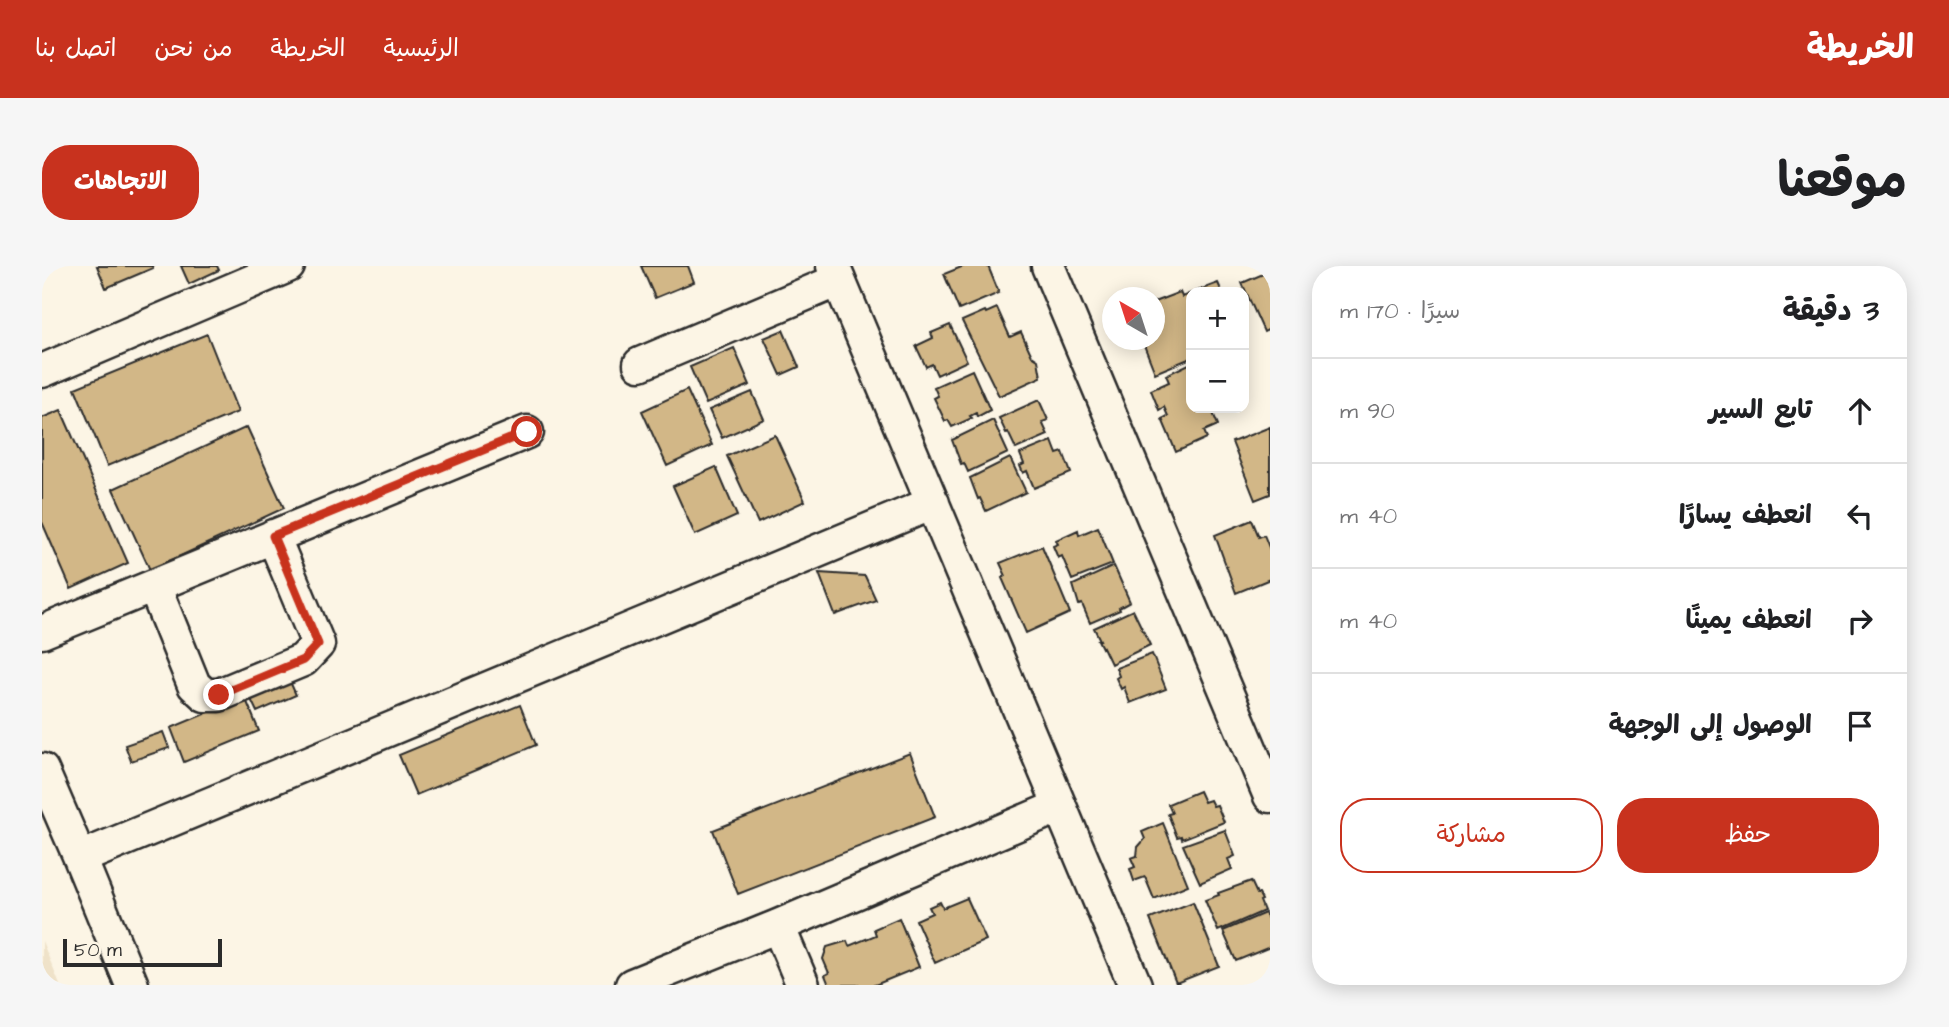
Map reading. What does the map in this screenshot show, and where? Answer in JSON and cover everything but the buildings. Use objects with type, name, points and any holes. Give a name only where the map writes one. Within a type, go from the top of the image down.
[{"type":"street","points":[[42,371],[288,266]]},
{"type":"street","points":[[1048,266],[1270,796]]},
{"type":"street","points":[[640,364],[836,273],[1135,985]]},
{"type":"street","points":[[42,632],[527,432]]},
{"type":"street","points":[[80,858],[933,503]]},
{"type":"street","points":[[153,586],[194,685],[205,695],[219,695],[303,660],[318,644],[273,536]]},
{"type":"street","points":[[42,770],[132,985]]},
{"type":"street","points":[[632,985],[1060,806]]},
{"type":"street","points":[[778,926],[803,985]]},
{"type":"shaded area","points":[[42,941],[60,985],[42,985]]},
{"type":"route","points":[[219,695],[303,660],[318,644],[273,536],[527,432]]}]
